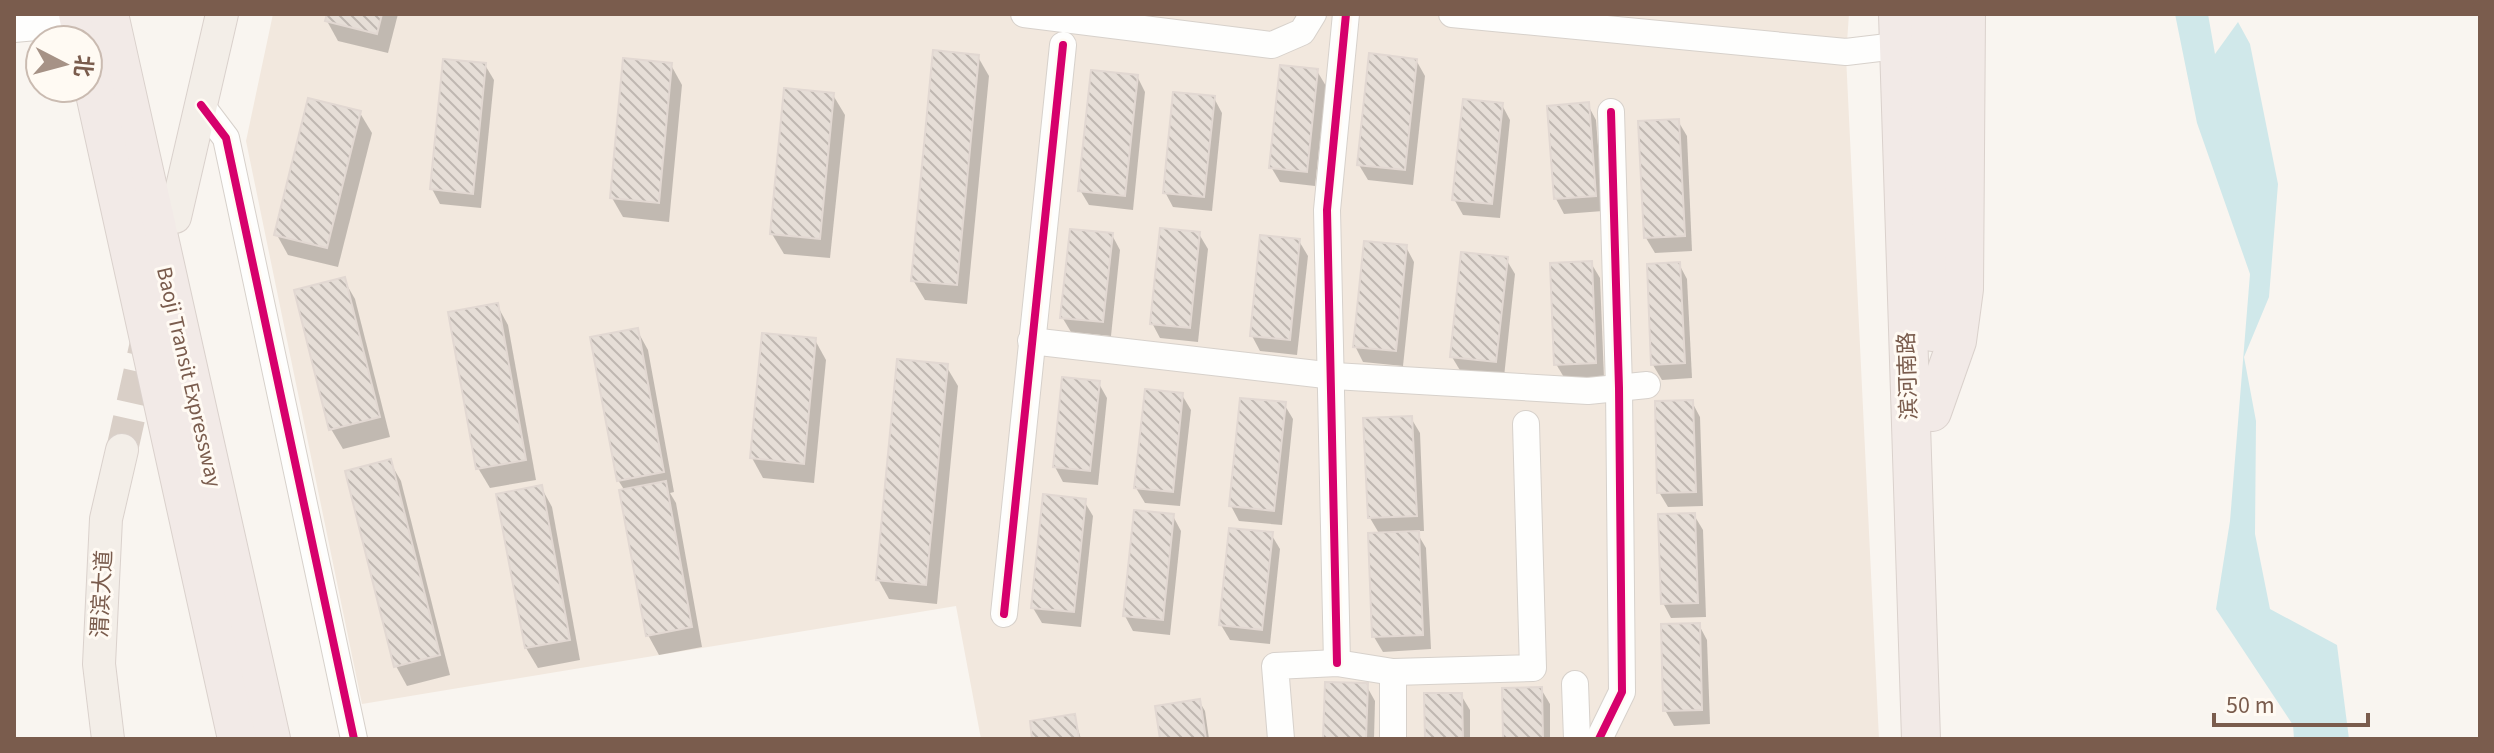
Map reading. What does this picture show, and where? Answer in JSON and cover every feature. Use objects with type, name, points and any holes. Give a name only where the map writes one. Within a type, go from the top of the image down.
[{"type":"highway","name":"Baoji Transit Expressway","points":[[109,14],[271,739]]},
{"type":"highway","name":"滨河南路","points":[[1930,14],[1932,412],[1945,739]]},
{"type":"highway","points":[[1932,412],[1957,341],[1964,289],[1966,14]]},
{"type":"highway","name":"滨河南路","points":[[1897,30],[1921,739]]},
{"type":"highway","name":"Baoji Transit Expressway","points":[[97,104],[237,739]]},
{"type":"main road","points":[[175,217],[222,14]]},
{"type":"main road","name":"渭滨大道","points":[[108,739],[99,649],[106,519],[122,450]]},
{"type":"street","points":[[1024,14],[1153,22],[1272,45],[1302,32],[1313,14]]},
{"type":"street","points":[[1337,663],[1334,376],[1327,210],[1346,14]]},
{"type":"street","points":[[1452,14],[1846,52],[1897,30]]},
{"type":"street","points":[[1004,614],[1063,45]]},
{"type":"street","points":[[201,105],[226,138],[354,739]]},
{"type":"street","points":[[1599,739],[1622,692],[1619,388],[1611,112]]},
{"type":"street","points":[[1031,341],[1334,376],[1588,391],[1647,385]]},
{"type":"street","points":[[1281,739],[1275,666],[1337,663],[1393,672],[1533,668],[1526,424]]},
{"type":"street","points":[[1393,672],[1393,739]]},
{"type":"street","points":[[1575,684],[1577,739]]},
{"type":"shaded area","points":[[273,14],[1849,14],[1846,56],[1879,739],[981,739],[956,606],[362,704],[246,141]]},
{"type":"water","points":[[2175,14],[2208,14],[2215,54],[2238,22],[2250,44],[2278,184],[2269,297],[2244,357],[2256,421],[2255,534],[2270,609],[2337,645],[2349,739],[2294,739],[2293,725],[2216,609],[2230,521],[2250,274],[2197,123]]},
{"type":"building","points":[[327,14],[382,14],[377,34],[325,21]]},
{"type":"building","points":[[933,50],[979,55],[957,285],[911,281]]},
{"type":"building","points":[[1369,53],[1417,59],[1405,170],[1357,165]]},
{"type":"building","points":[[623,58],[672,63],[659,203],[610,198]]},
{"type":"building","points":[[443,59],[486,63],[473,194],[430,189]]},
{"type":"building","points":[[1280,65],[1318,69],[1307,172],[1269,168]]},
{"type":"building","points":[[1091,70],[1138,75],[1125,196],[1078,191]]},
{"type":"building","points":[[784,88],[834,93],[820,239],[770,234]]},
{"type":"building","points":[[1173,92],[1215,96],[1204,197],[1163,193]]},
{"type":"building","points":[[308,98],[361,111],[327,248],[274,235]]},
{"type":"building","points":[[1463,99],[1503,103],[1492,204],[1452,200]]},
{"type":"building","points":[[1589,102],[1596,196],[1554,199],[1547,106]]},
{"type":"building","points":[[1679,119],[1685,236],[1644,238],[1638,121]]},
{"type":"building","points":[[1160,228],[1200,232],[1190,328],[1150,324]]},
{"type":"building","points":[[1070,229],[1113,233],[1103,322],[1060,318]]},
{"type":"building","points":[[1260,235],[1300,239],[1290,340],[1250,336]]},
{"type":"building","points":[[1364,241],[1407,245],[1396,351],[1353,347]]},
{"type":"building","points":[[1461,252],[1508,257],[1496,362],[1450,357]]},
{"type":"building","points":[[1592,261],[1596,363],[1554,365],[1550,263]]},
{"type":"building","points":[[1680,262],[1685,363],[1651,365],[1647,264]]},
{"type":"building","points":[[345,277],[380,417],[329,430],[294,290]]},
{"type":"building","points":[[498,303],[526,460],[476,469],[448,312]]},
{"type":"building","points":[[638,328],[664,472],[617,481],[590,337]]},
{"type":"building","points":[[762,333],[816,338],[804,464],[750,458]]},
{"type":"building","points":[[897,359],[948,364],[926,585],[876,580]]},
{"type":"building","points":[[1062,377],[1100,381],[1090,471],[1053,467]]},
{"type":"building","points":[[1145,389],[1183,393],[1173,492],[1134,488]]},
{"type":"building","points":[[1240,398],[1286,402],[1274,511],[1229,506]]},
{"type":"building","points":[[1693,400],[1696,492],[1657,493],[1655,401]]},
{"type":"building","points":[[1412,416],[1417,516],[1368,518],[1363,418]]},
{"type":"building","points":[[391,459],[440,655],[394,667],[345,471]]},
{"type":"building","points":[[666,481],[692,627],[646,636],[619,490]]},
{"type":"building","points":[[542,485],[570,640],[525,648],[496,494]]},
{"type":"building","points":[[1043,494],[1086,499],[1074,612],[1031,608]]},
{"type":"building","points":[[1134,510],[1174,514],[1163,620],[1123,616]]},
{"type":"building","points":[[1695,513],[1698,603],[1661,604],[1658,514]]},
{"type":"building","points":[[1229,528],[1273,532],[1262,630],[1219,625]]},
{"type":"building","points":[[1419,531],[1423,635],[1372,637],[1368,533]]},
{"type":"building","points":[[1700,623],[1702,710],[1663,711],[1661,624]]},
{"type":"building","points":[[1325,682],[1368,683],[1366,739],[1323,739]]},
{"type":"building","points":[[1542,687],[1543,739],[1503,739],[1502,688]]},
{"type":"building","points":[[1424,693],[1462,693],[1463,739],[1425,739]]},
{"type":"building","points":[[1200,699],[1206,739],[1160,739],[1155,706]]},
{"type":"building","points":[[1075,714],[1079,739],[1032,739],[1030,721]]},
{"type":"tunnel","points":[[122,450],[147,338]]},
{"type":"cycle path","points":[[1337,663],[1327,210],[1346,14]]},
{"type":"cycle path","points":[[1004,614],[1063,45]]},
{"type":"cycle path","points":[[201,105],[226,138],[354,739]]},
{"type":"cycle path","points":[[1599,739],[1622,692],[1619,388],[1611,112]]}]
